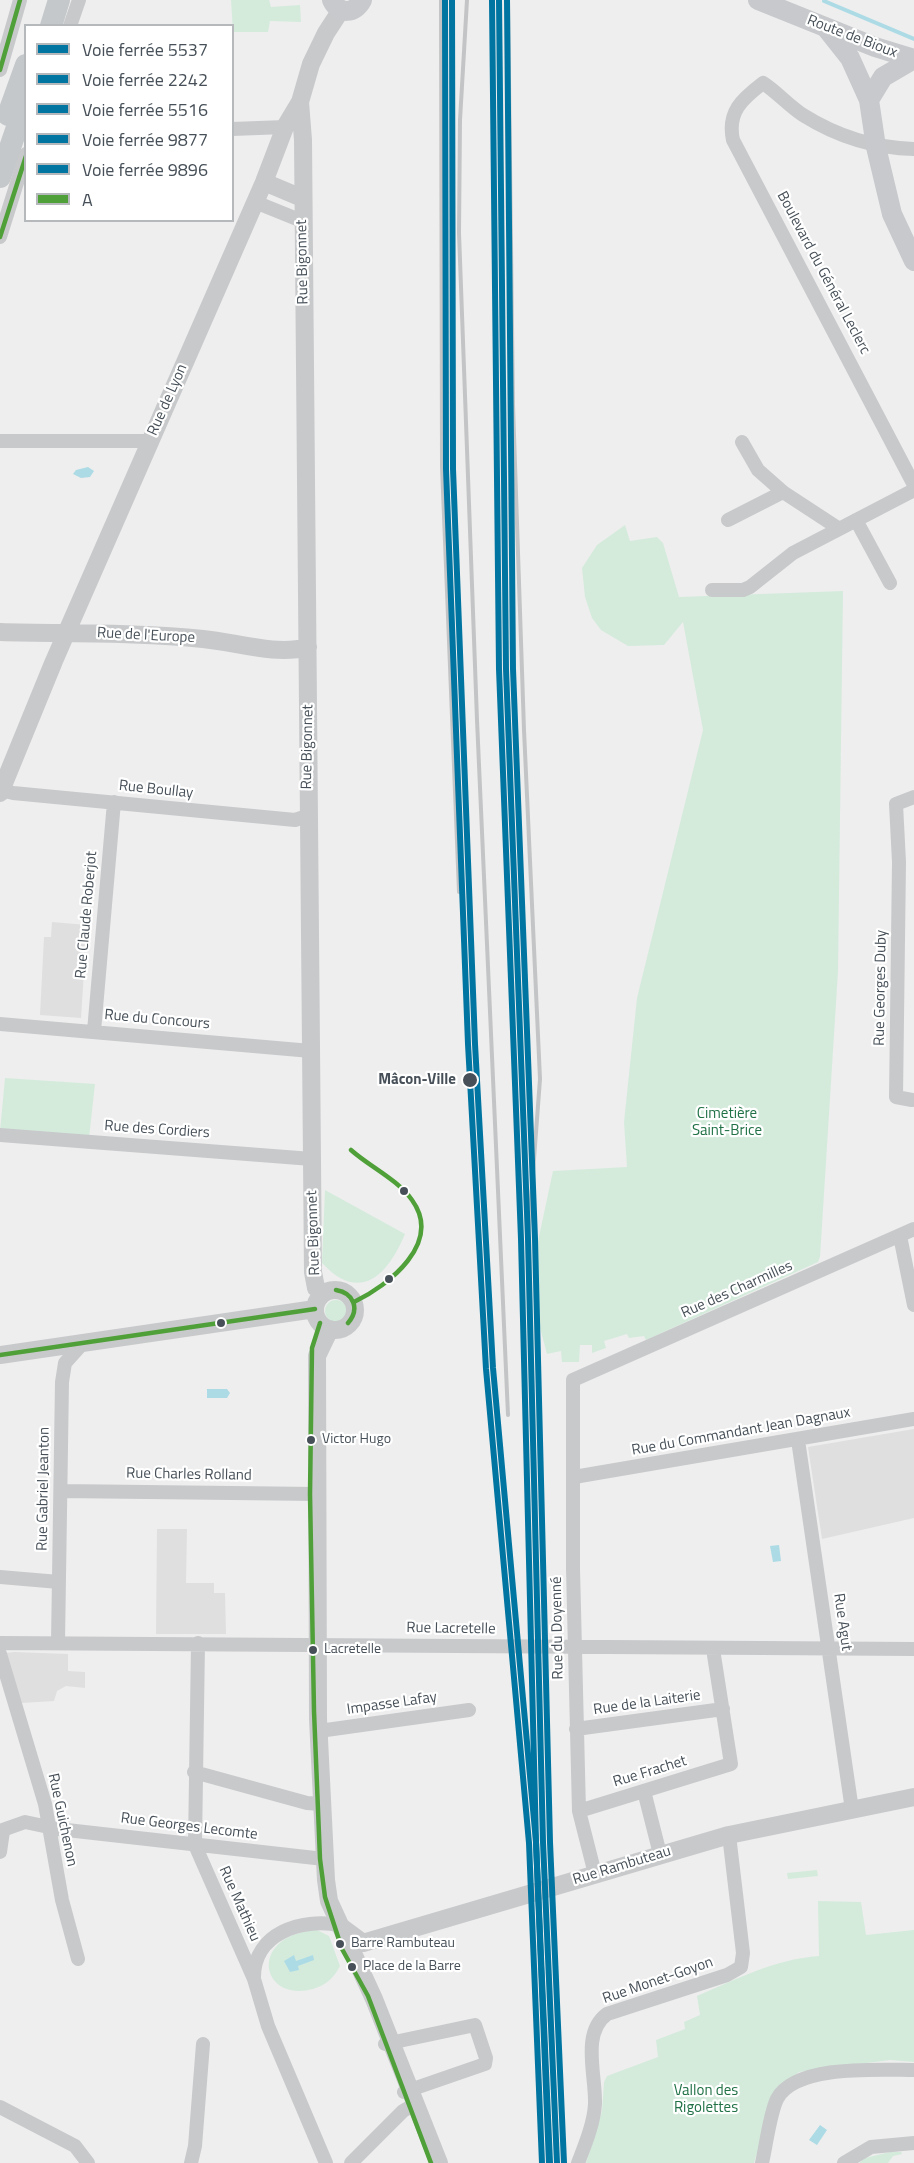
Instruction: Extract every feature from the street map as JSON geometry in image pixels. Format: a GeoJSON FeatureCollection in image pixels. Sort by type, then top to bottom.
{"type":"FeatureCollection","features":[{"type":"Feature","properties":{"kind":"main road"},"geometry":{"type":"LineString","coordinates":[[40,24],[47,0]]}},
{"type":"Feature","properties":{"kind":"main road"},"geometry":{"type":"LineString","coordinates":[[52,24],[59,0]]}},
{"type":"Feature","properties":{"kind":"main road"},"geometry":{"type":"LineString","coordinates":[[336,5],[354,10],[363,0]]}},
{"type":"Feature","properties":{"kind":"main road","name":"Route de Bioux"},"geometry":{"type":"LineString","coordinates":[[758,0],[827,29],[914,59]]}},
{"type":"Feature","properties":{"kind":"main road"},"geometry":{"type":"LineString","coordinates":[[827,29],[873,92]]}},
{"type":"Feature","properties":{"kind":"main road"},"geometry":{"type":"LineString","coordinates":[[858,72],[878,48]]}},
{"type":"Feature","properties":{"kind":"main road"},"geometry":{"type":"LineString","coordinates":[[878,48],[873,92],[876,147],[892,214],[914,261]]}},
{"type":"Feature","properties":{"kind":"main road"},"geometry":{"type":"LineString","coordinates":[[873,92],[894,69],[914,59]]}},
{"type":"Feature","properties":{"kind":"main road"},"geometry":{"type":"LineString","coordinates":[[0,138],[24,71]]}},
{"type":"Feature","properties":{"kind":"main road"},"geometry":{"type":"LineString","coordinates":[[0,177],[24,107]]}},
{"type":"Feature","properties":{"kind":"street"},"geometry":{"type":"LineString","coordinates":[[0,70],[20,0]]}},
{"type":"Feature","properties":{"kind":"street"},"geometry":{"type":"LineString","coordinates":[[71,24],[79,0]]}},
{"type":"Feature","properties":{"kind":"street","name":"Rue de Lyon"},"geometry":{"type":"LineString","coordinates":[[1,791],[67,632],[255,202],[264,182],[297,131],[300,102],[311,64],[336,5]]}},
{"type":"Feature","properties":{"kind":"street","name":"Boulevard du Général Leclerc"},"geometry":{"type":"LineString","coordinates":[[876,147],[812,120],[763,83],[736,106],[732,120],[733,140],[914,485]]}},
{"type":"Feature","properties":{"kind":"street"},"geometry":{"type":"LineString","coordinates":[[234,129],[297,131]]}},
{"type":"Feature","properties":{"kind":"street","name":"Rue Bigonnet"},"geometry":{"type":"LineString","coordinates":[[297,131],[303,198],[300,649],[309,703],[307,816],[313,1272],[319,1301]]}},
{"type":"Feature","properties":{"kind":"street"},"geometry":{"type":"LineString","coordinates":[[876,147],[914,149]]}},
{"type":"Feature","properties":{"kind":"street"},"geometry":{"type":"LineString","coordinates":[[0,237],[24,160]]}},
{"type":"Feature","properties":{"kind":"street","name":"Rue Bigonnet"},"geometry":{"type":"LineString","coordinates":[[264,182],[303,198]]}},
{"type":"Feature","properties":{"kind":"street"},"geometry":{"type":"LineString","coordinates":[[255,202],[302,221]]}},
{"type":"Feature","properties":{"kind":"street"},"geometry":{"type":"LineString","coordinates":[[0,441],[150,441]]}},
{"type":"Feature","properties":{"kind":"street"},"geometry":{"type":"LineString","coordinates":[[742,442],[758,470],[783,492],[838,528]]}},
{"type":"Feature","properties":{"kind":"street"},"geometry":{"type":"LineString","coordinates":[[711,590],[743,590],[750,587],[793,553],[914,490]]}},
{"type":"Feature","properties":{"kind":"street"},"geometry":{"type":"LineString","coordinates":[[728,520],[783,492]]}},
{"type":"Feature","properties":{"kind":"street"},"geometry":{"type":"LineString","coordinates":[[856,520],[890,583]]}},
{"type":"Feature","properties":{"kind":"street","name":"Rue de l'Europe"},"geometry":{"type":"LineString","coordinates":[[0,632],[67,632],[202,639],[300,649]]}},
{"type":"Feature","properties":{"kind":"street","name":"Rue Boullay"},"geometry":{"type":"LineString","coordinates":[[1,791],[295,820],[307,816]]}},
{"type":"Feature","properties":{"kind":"street","name":"Rue Georges Duby"},"geometry":{"type":"LineString","coordinates":[[912,1100],[896,1097],[899,862],[896,804],[914,797]]}},
{"type":"Feature","properties":{"kind":"street","name":"Rue Claude Roberjot"},"geometry":{"type":"LineString","coordinates":[[94,1031],[114,802]]}},
{"type":"Feature","properties":{"kind":"street"},"geometry":{"type":"LineString","coordinates":[[899,862],[914,863]]}},
{"type":"Feature","properties":{"kind":"street","name":"Rue du Concours"},"geometry":{"type":"LineString","coordinates":[[0,1024],[310,1051]]}},
{"type":"Feature","properties":{"kind":"street","name":"Rue des Cordiers"},"geometry":{"type":"LineString","coordinates":[[0,1135],[312,1159]]}},
{"type":"Feature","properties":{"kind":"street","name":"Rue des Charmilles"},"geometry":{"type":"LineString","coordinates":[[573,1380],[914,1229]]}},
{"type":"Feature","properties":{"kind":"street"},"geometry":{"type":"LineString","coordinates":[[900,1236],[914,1305]]}},
{"type":"Feature","properties":{"kind":"street"},"geometry":{"type":"LineString","coordinates":[[0,1355],[83,1344],[319,1301],[333,1290],[343,1291],[354,1302],[354,1317],[344,1328],[330,1329],[320,1323],[319,1301]]}},
{"type":"Feature","properties":{"kind":"street"},"geometry":{"type":"LineString","coordinates":[[330,1329],[317,1356],[319,1731],[324,1859],[329,1901],[369,1991],[387,2043],[439,2163]]}},
{"type":"Feature","properties":{"kind":"street","name":"Rue Gabriel Jeanton"},"geometry":{"type":"LineString","coordinates":[[58,1642],[62,1382],[65,1363],[83,1344]]}},
{"type":"Feature","properties":{"kind":"street","name":"Rue du Doyenné"},"geometry":{"type":"LineString","coordinates":[[573,1380],[576,1729],[579,1811],[595,1874]]}},
{"type":"Feature","properties":{"kind":"street","name":"Rue du Commandant Jean Dagnaux"},"geometry":{"type":"LineString","coordinates":[[574,1477],[914,1419]]}},
{"type":"Feature","properties":{"kind":"street","name":"Rue Agut"},"geometry":{"type":"LineString","coordinates":[[798,1440],[852,1810]]}},
{"type":"Feature","properties":{"kind":"street","name":"Rue Charles Rolland"},"geometry":{"type":"LineString","coordinates":[[61,1491],[317,1494]]}},
{"type":"Feature","properties":{"kind":"street"},"geometry":{"type":"LineString","coordinates":[[0,1577],[59,1582]]}},
{"type":"Feature","properties":{"kind":"street","name":"Rue Lacretelle"},"geometry":{"type":"LineString","coordinates":[[0,1643],[318,1643],[496,1647],[914,1649]]}},
{"type":"Feature","properties":{"kind":"street","name":"Rue Mathieu"},"geometry":{"type":"LineString","coordinates":[[198,1644],[194,1772],[195,1845],[255,1979],[268,2026],[326,2163]]}},
{"type":"Feature","properties":{"kind":"street"},"geometry":{"type":"LineString","coordinates":[[713,1649],[723,1709]]}},
{"type":"Feature","properties":{"kind":"street","name":"Rue Guichenon"},"geometry":{"type":"LineString","coordinates":[[0,1654],[5,1696],[45,1804],[60,1889],[78,1959]]}},
{"type":"Feature","properties":{"kind":"street","name":"Rue de la Laiterie"},"geometry":{"type":"LineString","coordinates":[[576,1729],[723,1709]]}},
{"type":"Feature","properties":{"kind":"street","name":"Rue Frachet"},"geometry":{"type":"LineString","coordinates":[[579,1811],[731,1764],[723,1709]]}},
{"type":"Feature","properties":{"kind":"street","name":"Impasse Lafay"},"geometry":{"type":"LineString","coordinates":[[319,1731],[469,1710]]}},
{"type":"Feature","properties":{"kind":"street"},"geometry":{"type":"LineString","coordinates":[[194,1772],[307,1803],[321,1804]]}},
{"type":"Feature","properties":{"kind":"street"},"geometry":{"type":"LineString","coordinates":[[644,1791],[660,1854]]}},
{"type":"Feature","properties":{"kind":"street","name":"Rue Rambuteau"},"geometry":{"type":"LineString","coordinates":[[339,1925],[363,1943],[729,1835],[914,1797]]}},
{"type":"Feature","properties":{"kind":"street","name":"Rue Georges Lecomte"},"geometry":{"type":"LineString","coordinates":[[2,1831],[25,1822],[49,1827],[324,1859]]}},
{"type":"Feature","properties":{"kind":"street"},"geometry":{"type":"LineString","coordinates":[[0,1852],[2,1831]]}},
{"type":"Feature","properties":{"kind":"street","name":"Rue Monet-Goyon"},"geometry":{"type":"LineString","coordinates":[[578,2163],[595,2105],[593,2033],[597,2021],[607,2014],[727,1975],[741,1967],[743,1953],[729,1835]]}},
{"type":"Feature","properties":{"kind":"street"},"geometry":{"type":"LineString","coordinates":[[270,2002],[261,1994],[255,1979],[261,1949],[278,1933],[314,1922],[339,1925]]}},
{"type":"Feature","properties":{"kind":"street"},"geometry":{"type":"LineString","coordinates":[[351,2163],[403,2111],[410,2096],[485,2064],[486,2058],[475,2025],[387,2043]]}},
{"type":"Feature","properties":{"kind":"street"},"geometry":{"type":"LineString","coordinates":[[191,2163],[195,2146],[203,2044]]}},
{"type":"Feature","properties":{"kind":"street"},"geometry":{"type":"LineString","coordinates":[[762,2163],[777,2098],[807,2076],[884,2069],[914,2070]]}},
{"type":"Feature","properties":{"kind":"street"},"geometry":{"type":"LineString","coordinates":[[0,2107],[75,2146],[88,2163]]}},
{"type":"Feature","properties":{"kind":"street"},"geometry":{"type":"LineString","coordinates":[[844,2163],[871,2147],[914,2143]]}},
{"type":"Feature","properties":{"kind":"shaded area"},"geometry":{"type":"Polygon","coordinates":[[[52,922],[87,925],[81,1018],[40,1015],[44,937],[51,937],[52,922]]]}},
{"type":"Feature","properties":{"kind":"shaded area"},"geometry":{"type":"Polygon","coordinates":[[[914,1429],[914,1518],[822,1539],[808,1447],[914,1429]]]}},
{"type":"Feature","properties":{"kind":"shaded area"},"geometry":{"type":"Polygon","coordinates":[[[157,1529],[187,1529],[186,1583],[214,1583],[214,1593],[225,1593],[226,1634],[156,1634],[157,1529]]]}},
{"type":"Feature","properties":{"kind":"shaded area"},"geometry":{"type":"Polygon","coordinates":[[[6,1653],[68,1654],[68,1671],[85,1672],[85,1688],[66,1686],[57,1691],[54,1701],[21,1703],[6,1653]]]}},
{"type":"Feature","properties":{"kind":"green space"},"geometry":{"type":"Polygon","coordinates":[[[231,0],[269,0],[271,7],[300,5],[301,22],[270,21],[268,32],[234,32],[231,0]]]}},
{"type":"Feature","properties":{"kind":"green space","name":"Cimetière Saint-Brice"},"geometry":{"type":"Polygon","coordinates":[[[625,525],[630,541],[657,537],[663,543],[679,597],[843,591],[838,971],[820,1257],[818,1262],[646,1340],[644,1336],[629,1338],[627,1334],[604,1341],[606,1348],[592,1353],[592,1345],[580,1345],[579,1362],[562,1362],[561,1351],[547,1354],[539,1324],[535,1255],[553,1171],[627,1167],[624,1122],[637,998],[703,730],[683,622],[664,645],[628,646],[601,630],[592,618],[585,597],[582,568],[597,545],[625,525]]]}},
{"type":"Feature","properties":{"kind":"green space"},"geometry":{"type":"Polygon","coordinates":[[[5,1078],[95,1084],[89,1138],[0,1131],[5,1078]]]}},
{"type":"Feature","properties":{"kind":"green space"},"geometry":{"type":"Polygon","coordinates":[[[325,1190],[405,1234],[390,1262],[371,1279],[360,1283],[349,1282],[322,1263],[325,1190]]]}},
{"type":"Feature","properties":{"kind":"green space"},"geometry":{"type":"Polygon","coordinates":[[[336,1300],[344,1303],[347,1311],[344,1319],[336,1322],[328,1319],[325,1311],[328,1303],[336,1300]]]}},
{"type":"Feature","properties":{"kind":"green space"},"geometry":{"type":"Polygon","coordinates":[[[817,1870],[818,1876],[788,1879],[787,1873],[817,1870]]]}},
{"type":"Feature","properties":{"kind":"green space","name":"Vallon des Rigolettes"},"geometry":{"type":"Polygon","coordinates":[[[818,1901],[861,1902],[866,1935],[914,1930],[914,2062],[890,2060],[799,2072],[777,2090],[754,2163],[586,2163],[602,2111],[604,2082],[607,2076],[658,2057],[656,2040],[685,2029],[684,2022],[700,2015],[697,1996],[772,1965],[819,1956],[818,1901]]]}},
{"type":"Feature","properties":{"kind":"green space"},"geometry":{"type":"Polygon","coordinates":[[[317,1930],[329,1936],[340,1966],[338,1970],[326,1983],[313,1989],[295,1991],[281,1986],[273,1978],[269,1967],[271,1955],[279,1943],[295,1935],[317,1930]]]}},
{"type":"Feature","properties":{"kind":"green space"},"geometry":{"type":"Polygon","coordinates":[[[890,2152],[901,2152],[902,2154],[893,2156],[888,2163],[859,2163],[865,2158],[890,2152]]]}},
{"type":"Feature","properties":{"kind":"water"},"geometry":{"type":"Polygon","coordinates":[[[88,467],[94,471],[90,477],[81,478],[73,474],[76,470],[88,467]]]}},
{"type":"Feature","properties":{"kind":"water"},"geometry":{"type":"Polygon","coordinates":[[[207,1389],[227,1389],[230,1393],[227,1398],[207,1398],[207,1389]]]}},
{"type":"Feature","properties":{"kind":"water"},"geometry":{"type":"Polygon","coordinates":[[[779,1545],[781,1561],[773,1562],[770,1546],[779,1545]]]}},
{"type":"Feature","properties":{"kind":"water"},"geometry":{"type":"Polygon","coordinates":[[[294,1955],[296,1961],[313,1955],[314,1960],[298,1966],[299,1970],[290,1972],[284,1961],[294,1955]]]}},
{"type":"Feature","properties":{"kind":"water"},"geometry":{"type":"Polygon","coordinates":[[[820,2125],[827,2130],[817,2145],[809,2140],[820,2125]]]}},
{"type":"Feature","properties":{"kind":"waterway"},"geometry":{"type":"LineString","coordinates":[[824,1],[914,39]]}},
{"type":"Feature","properties":{"kind":"railway"},"geometry":{"type":"LineString","coordinates":[[441,0],[442,466],[459,892]]}},
{"type":"Feature","properties":{"kind":"railway"},"geometry":{"type":"LineString","coordinates":[[467,0],[460,120],[459,233],[477,720],[508,1415]]}},
{"type":"Feature","properties":{"kind":"railway"},"geometry":{"type":"LineString","coordinates":[[508,0],[513,405],[524,730],[540,1079],[528,1239]]}},
{"type":"Feature","properties":{"kind":"rail line","name":"9877"},"geometry":{"type":"LineString","coordinates":[[445,0],[446,469],[468,1044],[486,1369],[529,1843],[542,2163]]}},
{"type":"Feature","properties":{"kind":"rail line","name":"5537"},"geometry":{"type":"LineString","coordinates":[[452,0],[453,469],[475,1044],[493,1368],[536,1842],[550,2163]]}},
{"type":"Feature","properties":{"kind":"rail line","name":"5516"},"geometry":{"type":"LineString","coordinates":[[492,0],[499,669],[521,1239],[536,1842],[549,2163]]}},
{"type":"Feature","properties":{"kind":"rail line","name":"2242"},"geometry":{"type":"LineString","coordinates":[[499,0],[506,669],[528,1239],[543,1842],[557,2163]]}},
{"type":"Feature","properties":{"kind":"rail line","name":"9896"},"geometry":{"type":"LineString","coordinates":[[507,0],[513,669],[535,1239],[550,1842],[564,2163]]}},
{"type":"Feature","properties":{"kind":"transit line","name":"A"},"geometry":{"type":"LineString","coordinates":[[0,70],[20,0]]}},
{"type":"Feature","properties":{"kind":"transit line","name":"A"},"geometry":{"type":"LineString","coordinates":[[0,237],[24,162]]}},
{"type":"Feature","properties":{"kind":"transit line","name":"A"},"geometry":{"type":"LineString","coordinates":[[351,1150],[391,1179],[412,1200],[420,1216],[421,1232],[408,1261],[396,1274],[354,1302]]}},
{"type":"Feature","properties":{"kind":"transit line","name":"A"},"geometry":{"type":"LineString","coordinates":[[336,1290],[347,1294],[353,1302],[354,1312],[348,1323]]}},
{"type":"Feature","properties":{"kind":"transit line","name":"A"},"geometry":{"type":"LineString","coordinates":[[0,1355],[315,1309]]}},
{"type":"Feature","properties":{"kind":"transit line","name":"A"},"geometry":{"type":"LineString","coordinates":[[320,1323],[312,1348],[310,1494],[314,1711],[320,1859],[325,1897],[342,1949],[368,1996],[431,2163]]}},
{"type":"Feature","properties":{"kind":"place","name":"Mâcon-Ville"},"geometry":{"type":"Point","coordinates":[470,1080]}},
{"type":"Feature","properties":{"kind":"place","name":"Victor Hugo"},"geometry":{"type":"Point","coordinates":[311,1440]}},
{"type":"Feature","properties":{"kind":"place","name":"Lacretelle"},"geometry":{"type":"Point","coordinates":[313,1650]}},
{"type":"Feature","properties":{"kind":"place","name":"Barre Rambuteau"},"geometry":{"type":"Point","coordinates":[340,1944]}},
{"type":"Feature","properties":{"kind":"place","name":"Place de la Barre"},"geometry":{"type":"Point","coordinates":[352,1967]}}]}
